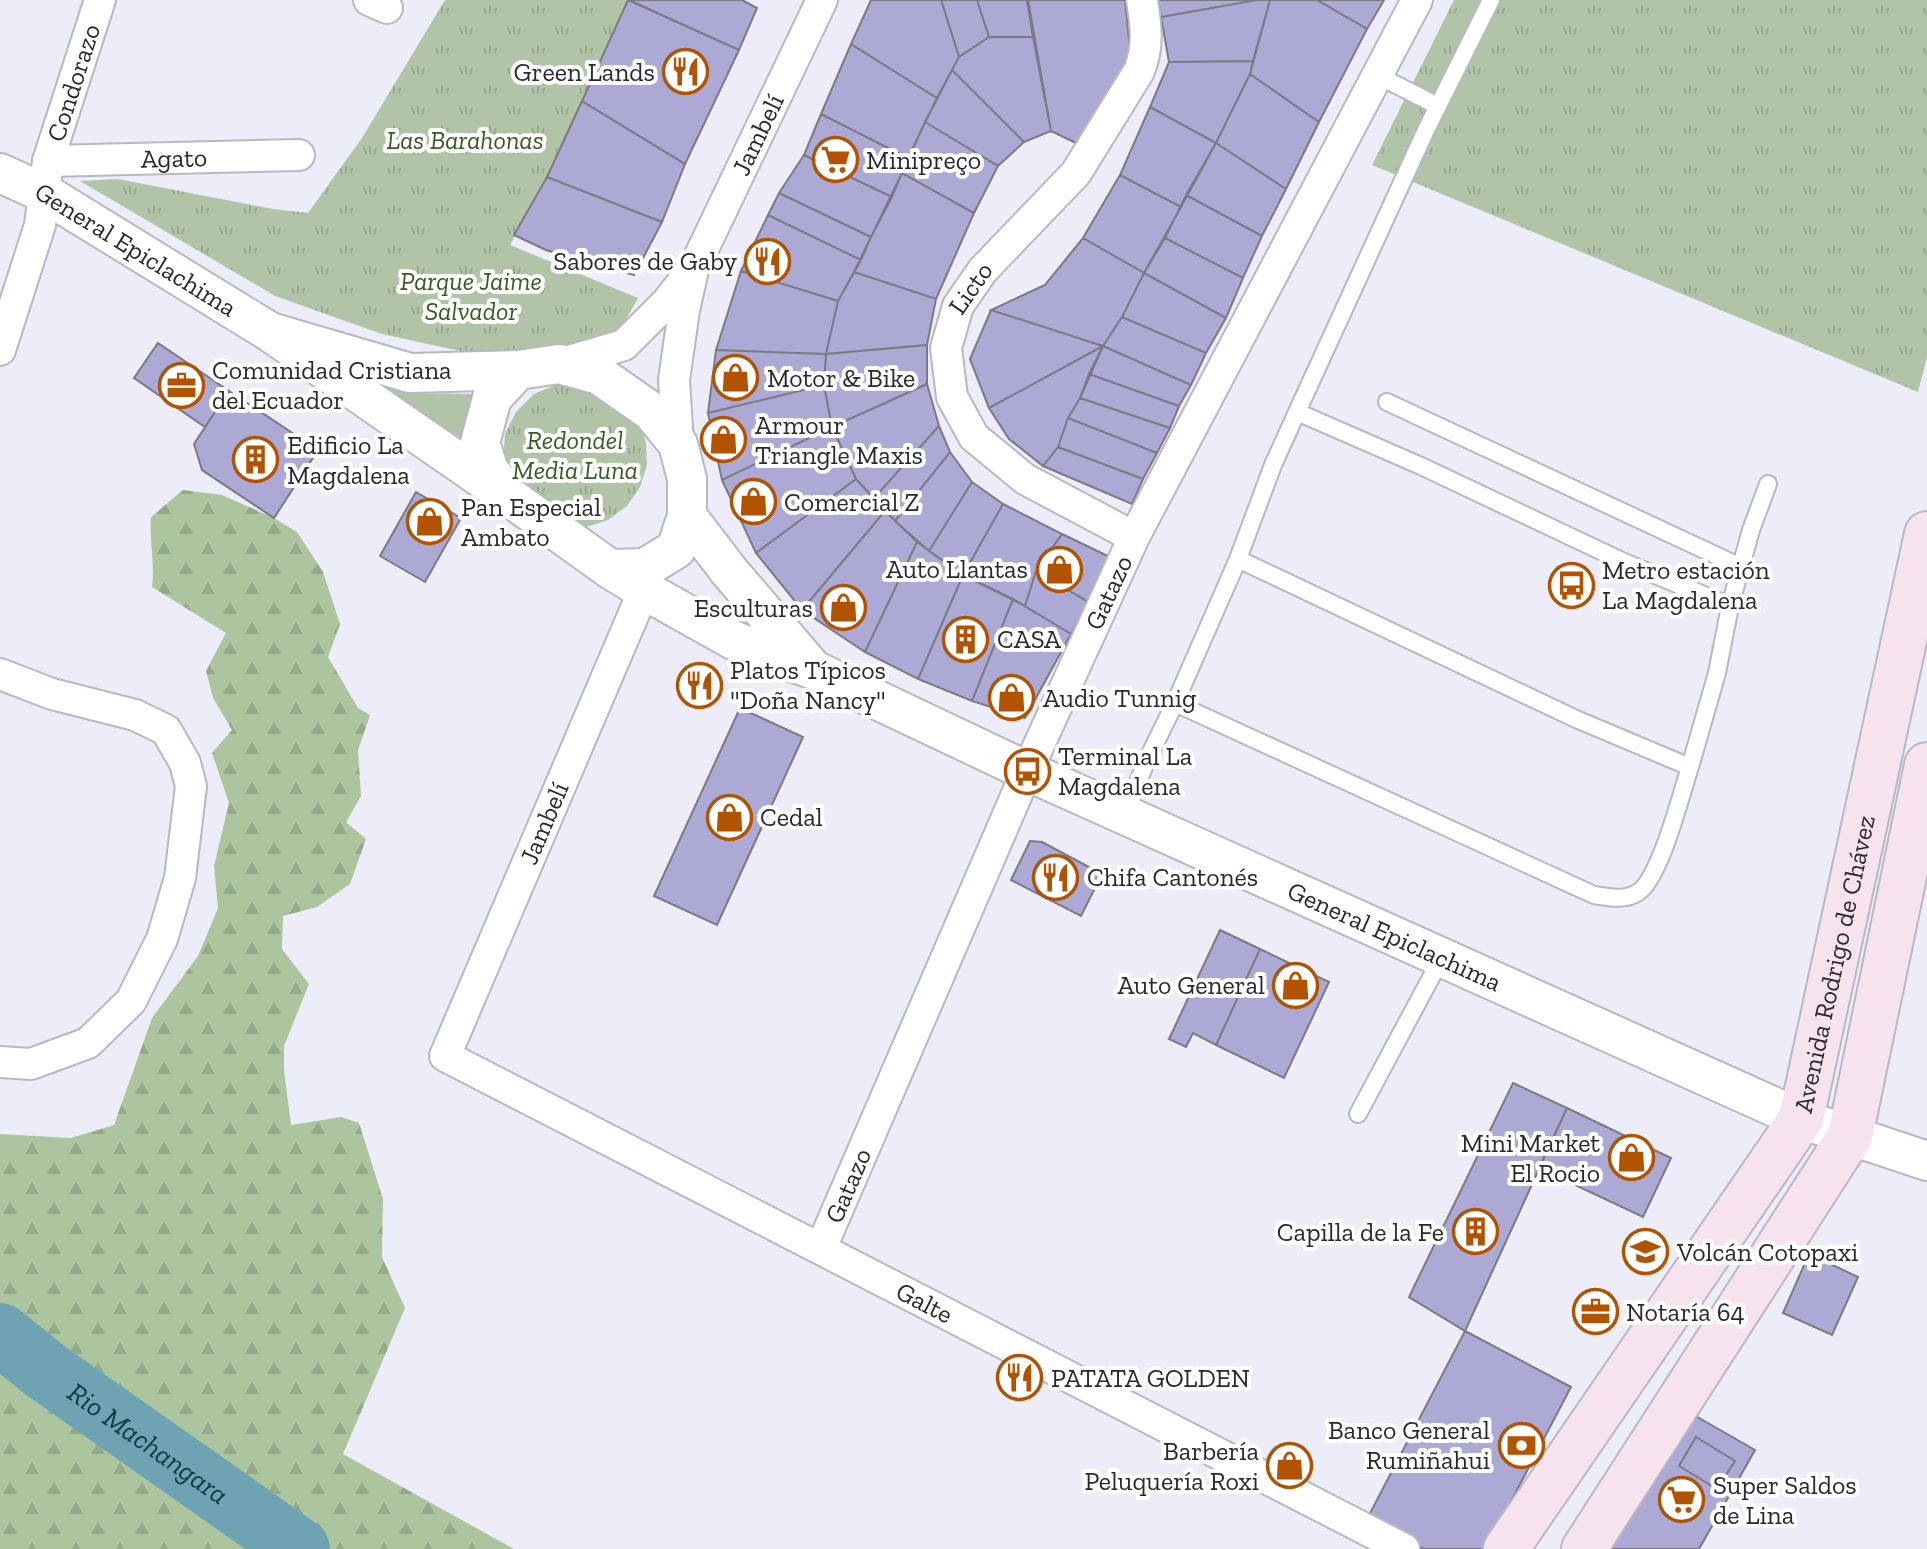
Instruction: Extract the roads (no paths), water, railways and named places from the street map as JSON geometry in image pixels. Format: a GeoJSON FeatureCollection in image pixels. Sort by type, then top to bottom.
{"type":"FeatureCollection","features":[{"type":"Feature","properties":{"kind":"main road","name":"Avenida Rodrigo de Chávez"},"geometry":{"type":"LineString","coordinates":[[1506,1549],[1801,1119],[1927,534]]}},
{"type":"Feature","properties":{"kind":"main road","name":"Avenida Rodrigo de Chávez"},"geometry":{"type":"LineString","coordinates":[[1584,1549],[1850,1136],[1927,765]]}},
{"type":"Feature","properties":{"kind":"street","name":"Condorazo"},"geometry":{"type":"LineString","coordinates":[[0,350],[40,225],[46,177],[100,0]]}},
{"type":"Feature","properties":{"kind":"street","name":"Jambelí"},"geometry":{"type":"LineString","coordinates":[[678,444],[674,380],[693,270],[822,0]]}},
{"type":"Feature","properties":{"kind":"street","name":"Licto"},"geometry":{"type":"LineString","coordinates":[[1134,537],[1025,479],[974,437],[952,397],[946,348],[958,306],[983,270],[1076,173],[1139,71],[1146,53],[1147,36],[1142,0]]}},
{"type":"Feature","properties":{"kind":"street","name":"Gatazo"},"geometry":{"type":"LineString","coordinates":[[821,1248],[1027,771],[1134,537],[1417,0]]}},
{"type":"Feature","properties":{"kind":"street","name":"Agato"},"geometry":{"type":"LineString","coordinates":[[46,177],[299,155]]}},
{"type":"Feature","properties":{"kind":"street","name":"General Epiclachima"},"geometry":{"type":"LineString","coordinates":[[0,173],[46,177],[508,496]]}},
{"type":"Feature","properties":{"kind":"street","name":"Jambelí"},"geometry":{"type":"LineString","coordinates":[[559,364],[624,345],[667,302],[693,270]]}},
{"type":"Feature","properties":{"kind":"street","name":"General Epiclachima"},"geometry":{"type":"LineString","coordinates":[[270,332],[410,373],[518,370]]}},
{"type":"Feature","properties":{"kind":"street"},"geometry":{"type":"LineString","coordinates":[[559,364],[599,375],[610,382],[652,412],[678,444],[687,479],[687,516],[676,549],[645,568],[610,569],[508,496],[489,470],[480,443],[492,398],[518,370],[559,364]]}},
{"type":"Feature","properties":{"kind":"street","name":"General Epiclachima"},"geometry":{"type":"LineString","coordinates":[[687,516],[729,571],[814,670]]}},
{"type":"Feature","properties":{"kind":"street","name":"General Epiclachima"},"geometry":{"type":"LineString","coordinates":[[610,569],[735,641],[814,670],[1027,771],[1801,1119],[1927,1161]]}},
{"type":"Feature","properties":{"kind":"street","name":"Jambelí"},"geometry":{"type":"LineString","coordinates":[[445,1056],[644,590]]}},
{"type":"Feature","properties":{"kind":"street"},"geometry":{"type":"LineString","coordinates":[[0,674],[52,694],[135,715],[166,730],[185,763],[191,786],[180,878],[162,939],[131,1001],[88,1043],[31,1064],[0,1062]]}},
{"type":"Feature","properties":{"kind":"street","name":"Galte"},"geometry":{"type":"LineString","coordinates":[[445,1056],[1404,1549]]}},
{"type":"Feature","properties":{"kind":"lane"},"geometry":{"type":"LineString","coordinates":[[1125,815],[1238,559],[1277,455],[1438,106],[1491,0]]}},
{"type":"Feature","properties":{"kind":"lane"},"geometry":{"type":"LineString","coordinates":[[1377,75],[1438,106]]}},
{"type":"Feature","properties":{"kind":"lane"},"geometry":{"type":"LineString","coordinates":[[1387,402],[1741,567]]}},
{"type":"Feature","properties":{"kind":"lane"},"geometry":{"type":"LineString","coordinates":[[1297,412],[1421,466],[1624,562],[1730,606]]}},
{"type":"Feature","properties":{"kind":"lane"},"geometry":{"type":"LineString","coordinates":[[1175,703],[1594,895],[1619,899],[1639,892],[1655,872],[1690,767],[1717,673],[1730,606],[1768,484]]}},
{"type":"Feature","properties":{"kind":"lane"},"geometry":{"type":"LineString","coordinates":[[1238,559],[1576,719],[1690,767]]}},
{"type":"Feature","properties":{"kind":"lane"},"geometry":{"type":"LineString","coordinates":[[1358,1114],[1442,957]]}},
{"type":"Feature","properties":{"kind":"waterway","name":"Rio Machangara"},"geometry":{"type":"LineString","coordinates":[[0,1334],[46,1371],[299,1549]]}},
{"type":"Feature","properties":{"kind":"place","name":"Green Lands"},"geometry":{"type":"Point","coordinates":[686,72]}},
{"type":"Feature","properties":{"kind":"place","name":"Minipreço"},"geometry":{"type":"Point","coordinates":[835,160]}},
{"type":"Feature","properties":{"kind":"place","name":"Sabores de Gaby"},"geometry":{"type":"Point","coordinates":[768,261]}},
{"type":"Feature","properties":{"kind":"place","name":"Motor & Bike"},"geometry":{"type":"Point","coordinates":[736,378]}},
{"type":"Feature","properties":{"kind":"place","name":"Comunidad Cristiana del Ecuador"},"geometry":{"type":"Point","coordinates":[181,385]}},
{"type":"Feature","properties":{"kind":"place","name":"Armour Triangle Maxis"},"geometry":{"type":"Point","coordinates":[724,440]}},
{"type":"Feature","properties":{"kind":"place","name":"Edificio La Magdalena"},"geometry":{"type":"Point","coordinates":[256,460]}},
{"type":"Feature","properties":{"kind":"place","name":"Comercial Z"},"geometry":{"type":"Point","coordinates":[753,502]}},
{"type":"Feature","properties":{"kind":"place","name":"Pan Especial Ambato"},"geometry":{"type":"Point","coordinates":[430,522]}},
{"type":"Feature","properties":{"kind":"place","name":"Auto Llantas"},"geometry":{"type":"Point","coordinates":[1059,569]}},
{"type":"Feature","properties":{"kind":"place","name":"Metro estación La Magdalena"},"geometry":{"type":"Point","coordinates":[1571,585]}},
{"type":"Feature","properties":{"kind":"place","name":"Esculturas"},"geometry":{"type":"Point","coordinates":[844,608]}},
{"type":"Feature","properties":{"kind":"place","name":"CASA"},"geometry":{"type":"Point","coordinates":[966,639]}},
{"type":"Feature","properties":{"kind":"place","name":"Platos Típicos \"Doña Nancy\""},"geometry":{"type":"Point","coordinates":[699,685]}},
{"type":"Feature","properties":{"kind":"place","name":"Audio Tunnig"},"geometry":{"type":"Point","coordinates":[1012,698]}},
{"type":"Feature","properties":{"kind":"place","name":"Terminal La Magdalena"},"geometry":{"type":"Point","coordinates":[1027,771]}},
{"type":"Feature","properties":{"kind":"place","name":"Cedal"},"geometry":{"type":"Point","coordinates":[729,817]}},
{"type":"Feature","properties":{"kind":"place","name":"Chifa Cantonés"},"geometry":{"type":"Point","coordinates":[1056,877]}},
{"type":"Feature","properties":{"kind":"place","name":"Auto General"},"geometry":{"type":"Point","coordinates":[1296,985]}},
{"type":"Feature","properties":{"kind":"place","name":"Mini Market El Rocio"},"geometry":{"type":"Point","coordinates":[1631,1158]}},
{"type":"Feature","properties":{"kind":"place","name":"Capilla de la Fe"},"geometry":{"type":"Point","coordinates":[1475,1232]}},
{"type":"Feature","properties":{"kind":"place","name":"Volcán Cotopaxi"},"geometry":{"type":"Point","coordinates":[1646,1252]}},
{"type":"Feature","properties":{"kind":"place","name":"Notaría 64"},"geometry":{"type":"Point","coordinates":[1595,1312]}},
{"type":"Feature","properties":{"kind":"place","name":"PATATA GOLDEN"},"geometry":{"type":"Point","coordinates":[1020,1378]}},
{"type":"Feature","properties":{"kind":"place","name":"Banco General Rumiñahui"},"geometry":{"type":"Point","coordinates":[1521,1445]}},
{"type":"Feature","properties":{"kind":"place","name":"Barbería Peluquería Roxi"},"geometry":{"type":"Point","coordinates":[1290,1466]}},
{"type":"Feature","properties":{"kind":"place","name":"Super Saldos de Lina"},"geometry":{"type":"Point","coordinates":[1682,1500]}},
{"type":"Feature","properties":{"kind":"park label","name":"Las Barahonas"},"geometry":{"type":"Point","coordinates":[465,140]}},
{"type":"Feature","properties":{"kind":"park label","name":"Parque Jaime Salvador"},"geometry":{"type":"Point","coordinates":[471,296]}},
{"type":"Feature","properties":{"kind":"park label","name":"Redondel Media Luna"},"geometry":{"type":"Point","coordinates":[575,455]}}]}
